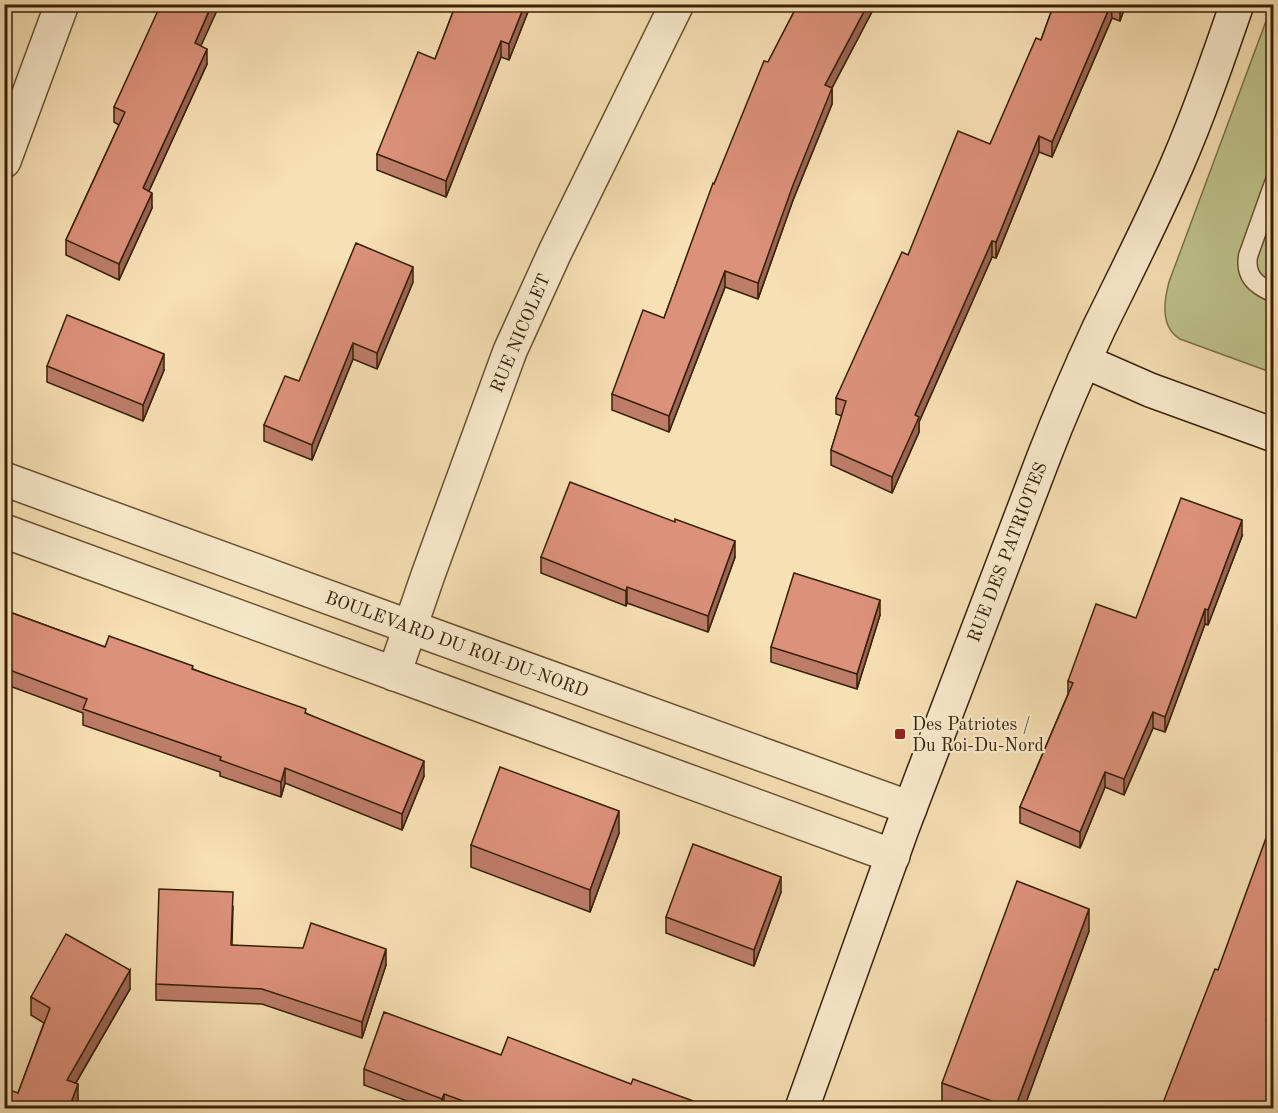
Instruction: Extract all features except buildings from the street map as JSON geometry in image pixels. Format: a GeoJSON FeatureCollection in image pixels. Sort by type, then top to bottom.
{"type":"FeatureCollection","features":[{"type":"Feature","properties":{"kind":"street"},"geometry":{"type":"LineString","coordinates":[[4,162],[63,4]]}},
{"type":"Feature","properties":{"kind":"street","name":"RUE NICOLET"},"geometry":{"type":"LineString","coordinates":[[394,674],[493,396],[519,330],[677,4]]}},
{"type":"Feature","properties":{"kind":"street","name":"RUE DES PATRIOTES"},"geometry":{"type":"LineString","coordinates":[[802,1108],[910,807],[1043,459],[1084,361],[1177,165],[1237,4]]}},
{"type":"Feature","properties":{"kind":"street"},"geometry":{"type":"LineString","coordinates":[[1084,361],[1150,390],[1274,435]]}},
{"type":"Feature","properties":{"kind":"street","name":"BOULEVARD DU ROI-DU-NORD"},"geometry":{"type":"LineString","coordinates":[[4,479],[910,807]]}},
{"type":"Feature","properties":{"kind":"street"},"geometry":{"type":"LineString","coordinates":[[4,531],[893,856]]}},
{"type":"Feature","properties":{"kind":"lane"},"geometry":{"type":"LineString","coordinates":[[1274,183],[1247,263],[1247,270],[1257,284],[1274,293]]}},
{"type":"Feature","properties":{"kind":"green space"},"geometry":{"type":"Polygon","coordinates":[[[1272,5],[1273,373],[1180,339],[1169,328],[1165,313],[1169,282],[1272,5]]]}},
{"type":"Feature","properties":{"kind":"place","name":"Des Patriotes / Du Roi-Du-Nord"},"geometry":{"type":"Point","coordinates":[900,734]}}]}
